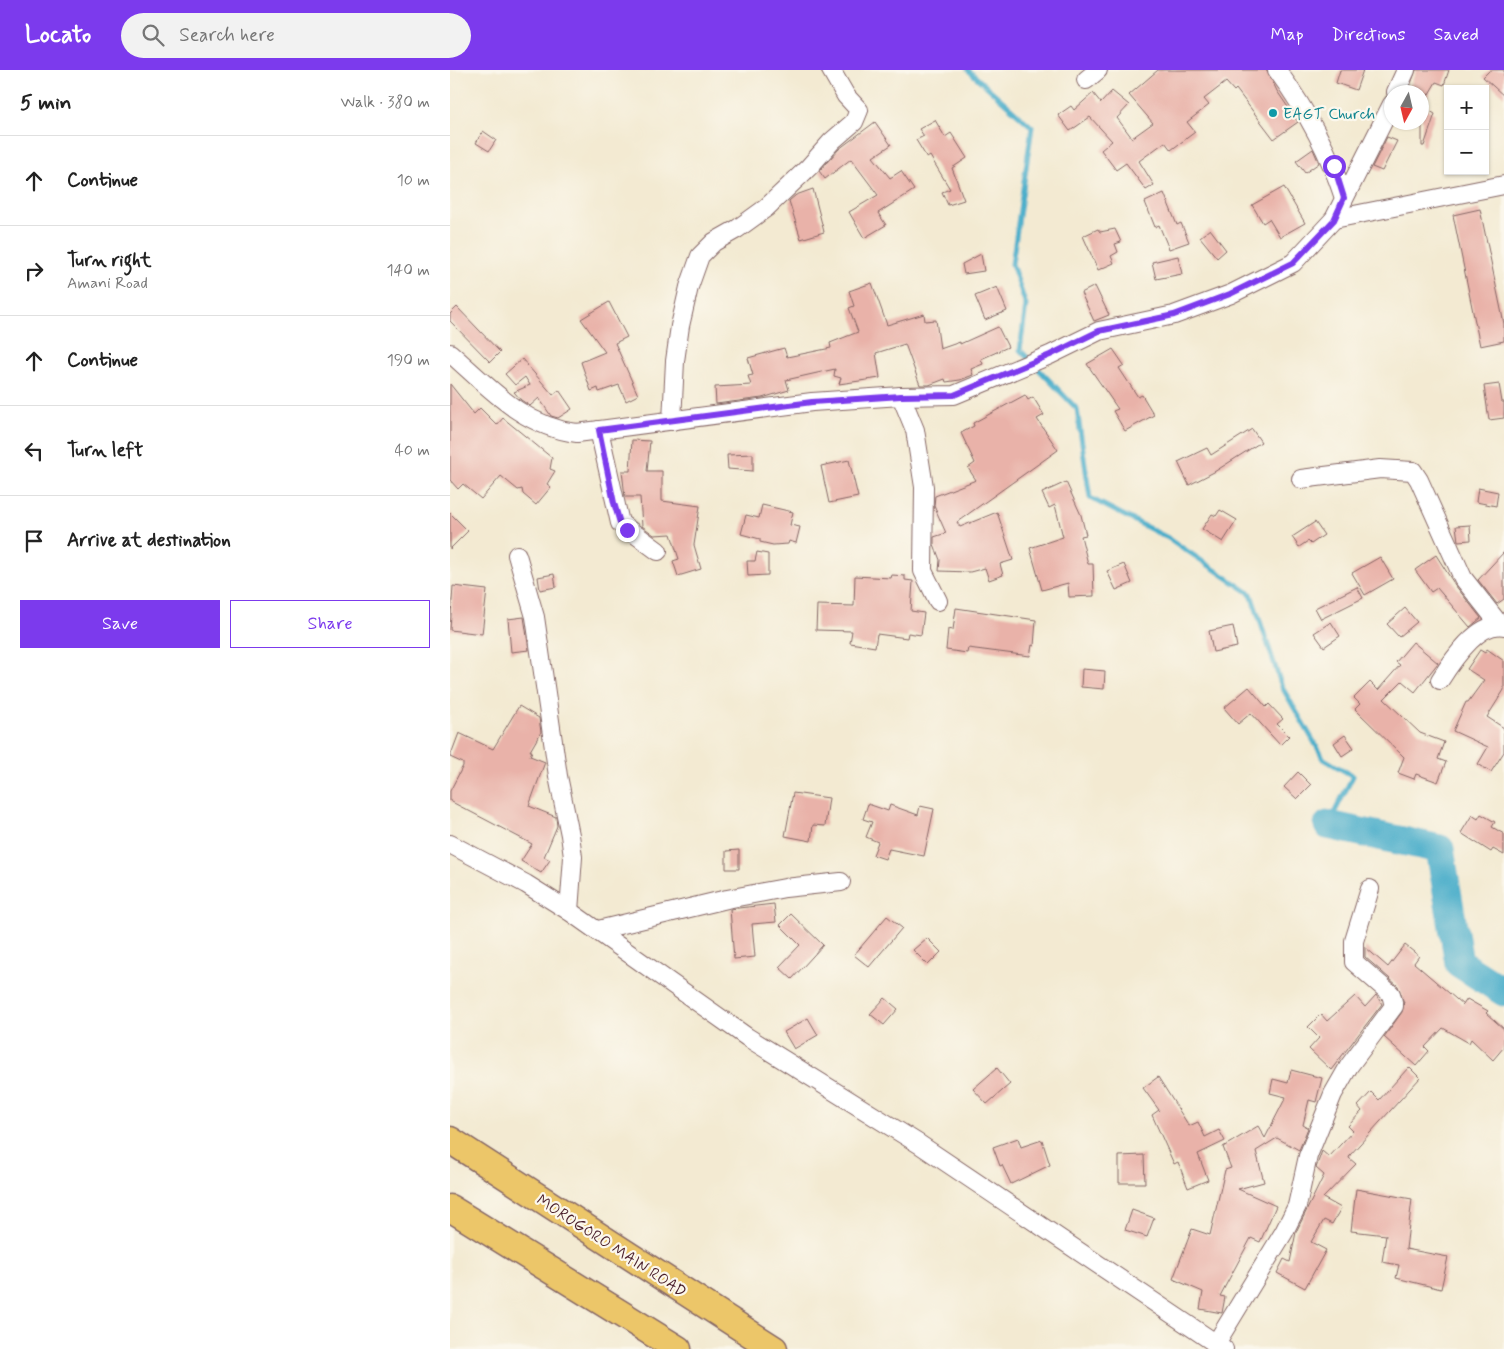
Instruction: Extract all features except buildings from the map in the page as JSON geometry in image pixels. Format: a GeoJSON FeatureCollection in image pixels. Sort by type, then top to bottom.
{"type":"FeatureCollection","features":[{"type":"Feature","properties":{"kind":"highway","name":"MOROGORO MAIN ROAD"},"geometry":{"type":"LineString","coordinates":[[450,1140],[774,1349]]}},
{"type":"Feature","properties":{"kind":"highway"},"geometry":{"type":"LineString","coordinates":[[450,1208],[678,1349]]}},
{"type":"Feature","properties":{"kind":"street"},"geometry":{"type":"LineString","coordinates":[[672,421],[674,362],[680,326],[688,287],[700,256],[714,242],[737,229],[766,208],[809,167],[832,141],[854,122],[859,110],[846,96],[831,70]]}},
{"type":"Feature","properties":{"kind":"street"},"geometry":{"type":"LineString","coordinates":[[1277,70],[1315,126],[1334,166],[1344,198]]}},
{"type":"Feature","properties":{"kind":"street"},"geometry":{"type":"LineString","coordinates":[[1399,85],[1406,70]]}},
{"type":"Feature","properties":{"kind":"street"},"geometry":{"type":"LineString","coordinates":[[450,353],[519,413],[542,426],[577,433],[812,402],[901,396],[954,395],[1050,355],[1099,331],[1174,315],[1230,294],[1293,263],[1334,220],[1384,120]]}},
{"type":"Feature","properties":{"kind":"street"},"geometry":{"type":"LineString","coordinates":[[1334,220],[1504,184]]}},
{"type":"Feature","properties":{"kind":"street"},"geometry":{"type":"LineString","coordinates":[[901,396],[915,430],[924,487],[923,571],[938,601]]}},
{"type":"Feature","properties":{"kind":"street"},"geometry":{"type":"LineString","coordinates":[[599,430],[620,523],[658,551]]}},
{"type":"Feature","properties":{"kind":"street"},"geometry":{"type":"LineString","coordinates":[[1301,478],[1380,469],[1413,471],[1420,480],[1463,578],[1502,626]]}},
{"type":"Feature","properties":{"kind":"street"},"geometry":{"type":"LineString","coordinates":[[517,554],[535,617],[558,776],[570,835],[572,858],[569,911]]}},
{"type":"Feature","properties":{"kind":"street"},"geometry":{"type":"LineString","coordinates":[[1440,680],[1472,638],[1488,628],[1502,626]]}},
{"type":"Feature","properties":{"kind":"street"},"geometry":{"type":"LineString","coordinates":[[450,844],[526,884],[569,911],[747,1037],[919,1144],[1027,1218],[1190,1324],[1220,1347],[1297,1206],[1308,1156],[1333,1094],[1349,1066],[1394,1006],[1391,994],[1354,962],[1354,941],[1370,889]]}},
{"type":"Feature","properties":{"kind":"street"},"geometry":{"type":"LineString","coordinates":[[598,930],[727,899],[785,888],[841,882]]}},
{"type":"Feature","properties":{"kind":"waterway"},"geometry":{"type":"LineString","coordinates":[[968,70],[1032,127],[1012,264],[1026,305],[1020,350],[1077,409],[1090,498],[1168,538],[1251,594],[1282,687],[1324,759],[1353,776],[1328,825]]}},
{"type":"Feature","properties":{"kind":"waterway"},"geometry":{"type":"LineString","coordinates":[[1328,825],[1440,849],[1459,963],[1504,992]]}},
{"type":"Feature","properties":{"kind":"place","name":"EAGT Church"},"geometry":{"type":"Point","coordinates":[1273,113]}},
{"type":"Feature","properties":{"kind":"route"},"geometry":{"type":"LineString","coordinates":[[627,530],[620,523],[614,503],[599,430],[812,402],[901,396],[954,395],[1050,355],[1099,331],[1174,315],[1230,294],[1293,263],[1334,220],[1344,198],[1334,166]]}}]}
